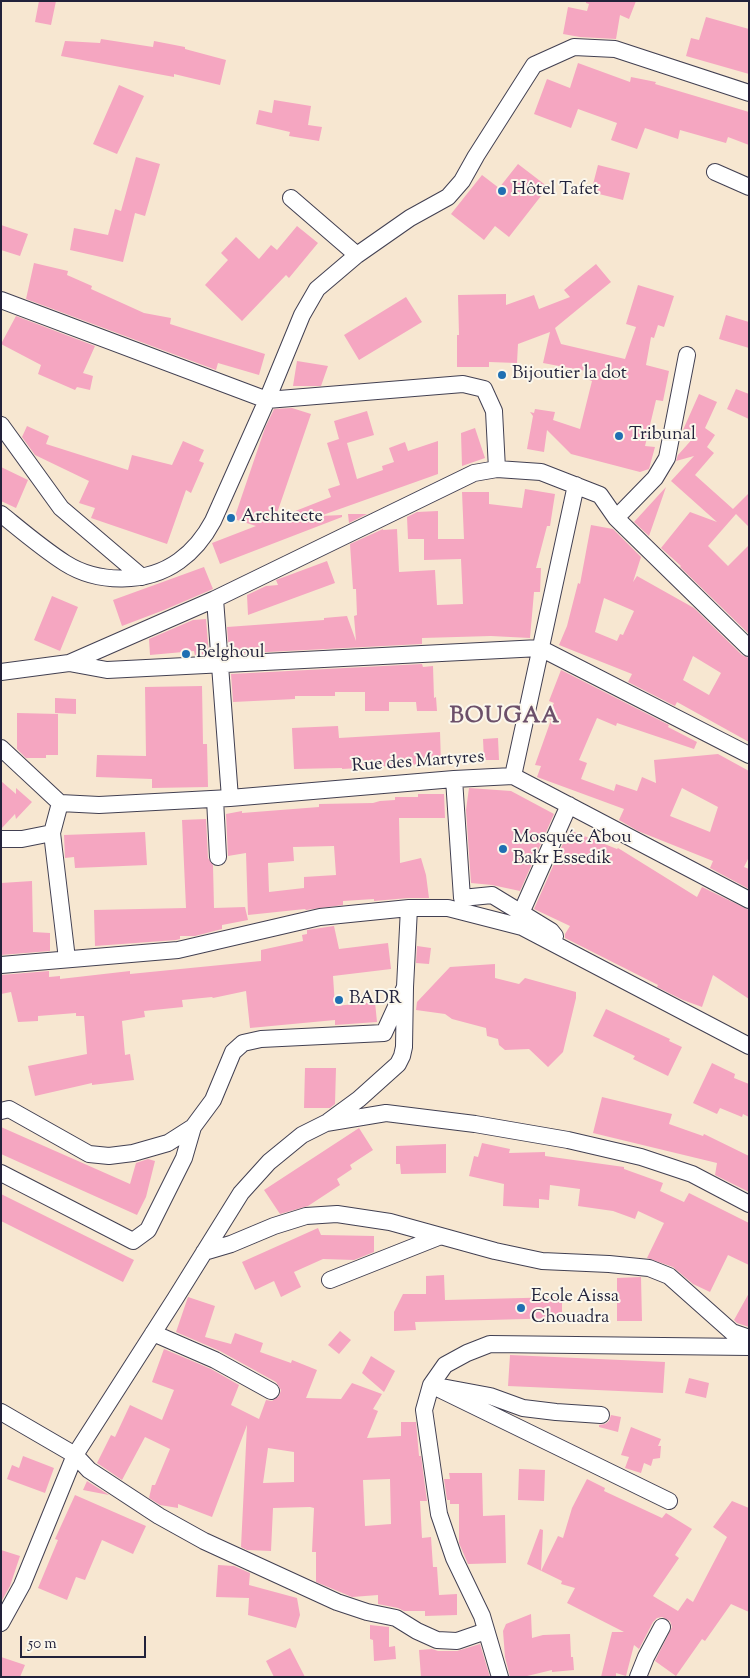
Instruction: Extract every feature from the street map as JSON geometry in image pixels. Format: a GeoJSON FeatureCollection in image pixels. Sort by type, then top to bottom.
{"type":"FeatureCollection","features":[{"type":"Feature","properties":{"kind":"street"},"geometry":{"type":"LineString","coordinates":[[1,514],[66,564],[87,573],[115,579],[142,577],[178,562],[205,535],[267,400],[302,315],[317,289],[357,255],[410,218],[448,197],[462,181],[534,65],[574,47],[615,49],[749,93]]}},
{"type":"Feature","properties":{"kind":"street"},"geometry":{"type":"LineString","coordinates":[[715,172],[749,188]]}},
{"type":"Feature","properties":{"kind":"street"},"geometry":{"type":"LineString","coordinates":[[291,198],[357,255]]}},
{"type":"Feature","properties":{"kind":"street"},"geometry":{"type":"LineString","coordinates":[[1,300],[267,400],[463,384],[484,389],[494,410],[497,469]]}},
{"type":"Feature","properties":{"kind":"street"},"geometry":{"type":"LineString","coordinates":[[616,518],[655,478],[667,458],[687,355]]}},
{"type":"Feature","properties":{"kind":"street"},"geometry":{"type":"LineString","coordinates":[[1,424],[60,508],[142,577]]}},
{"type":"Feature","properties":{"kind":"street"},"geometry":{"type":"LineString","coordinates":[[1,672],[69,663],[215,599],[474,473],[497,469],[541,472],[576,484],[600,496],[616,518],[749,648]]}},
{"type":"Feature","properties":{"kind":"street"},"geometry":{"type":"LineString","coordinates":[[576,484],[513,776],[749,900]]}},
{"type":"Feature","properties":{"kind":"street"},"geometry":{"type":"LineString","coordinates":[[215,599],[220,665],[223,799],[218,857]]}},
{"type":"Feature","properties":{"kind":"street"},"geometry":{"type":"LineString","coordinates":[[69,663],[107,670],[540,648],[749,755]]}},
{"type":"Feature","properties":{"kind":"street"},"geometry":{"type":"LineString","coordinates":[[1,748],[60,803],[52,833],[67,959]]}},
{"type":"Feature","properties":{"kind":"street","name":"Rue des Martyres"},"geometry":{"type":"LineString","coordinates":[[60,803],[98,805],[223,799],[454,779],[513,776]]}},
{"type":"Feature","properties":{"kind":"street"},"geometry":{"type":"LineString","coordinates":[[454,779],[455,903]]}},
{"type":"Feature","properties":{"kind":"street"},"geometry":{"type":"LineString","coordinates":[[521,913],[569,806]]}},
{"type":"Feature","properties":{"kind":"street"},"geometry":{"type":"LineString","coordinates":[[1,839],[22,839],[52,833]]}},
{"type":"Feature","properties":{"kind":"street"},"geometry":{"type":"LineString","coordinates":[[1,965],[178,950],[320,916],[455,903],[492,895],[551,931],[571,953]]}},
{"type":"Feature","properties":{"kind":"street"},"geometry":{"type":"LineString","coordinates":[[455,903],[522,927],[749,1046]]}},
{"type":"Feature","properties":{"kind":"street"},"geometry":{"type":"LineString","coordinates":[[1,1622],[22,1585],[75,1455],[240,1193],[302,1135],[326,1123],[359,1099],[398,1064],[404,1047],[409,908]]}},
{"type":"Feature","properties":{"kind":"street"},"geometry":{"type":"LineString","coordinates":[[1,1173],[133,1241],[148,1230],[184,1158],[193,1127],[213,1100],[234,1052],[243,1043],[262,1040],[384,1033],[405,987]]}},
{"type":"Feature","properties":{"kind":"street"},"geometry":{"type":"LineString","coordinates":[[1,1112],[9,1109],[89,1154],[109,1156],[168,1143],[193,1127]]}},
{"type":"Feature","properties":{"kind":"street"},"geometry":{"type":"LineString","coordinates":[[326,1123],[386,1113],[475,1124],[568,1140],[641,1157],[692,1174],[749,1204]]}},
{"type":"Feature","properties":{"kind":"street"},"geometry":{"type":"LineString","coordinates":[[204,1252],[306,1216],[337,1214],[390,1222],[495,1251],[542,1260],[649,1268],[669,1276],[732,1332],[749,1338]]}},
{"type":"Feature","properties":{"kind":"street"},"geometry":{"type":"LineString","coordinates":[[330,1280],[441,1236]]}},
{"type":"Feature","properties":{"kind":"street"},"geometry":{"type":"LineString","coordinates":[[153,1333],[215,1360],[272,1391]]}},
{"type":"Feature","properties":{"kind":"street"},"geometry":{"type":"LineString","coordinates":[[500,1677],[482,1616],[454,1558],[439,1514],[424,1410],[431,1385],[445,1365],[467,1353],[490,1344],[749,1347]]}},
{"type":"Feature","properties":{"kind":"street"},"geometry":{"type":"LineString","coordinates":[[431,1385],[490,1396],[523,1408],[601,1415]]}},
{"type":"Feature","properties":{"kind":"street"},"geometry":{"type":"LineString","coordinates":[[431,1385],[669,1501]]}},
{"type":"Feature","properties":{"kind":"street"},"geometry":{"type":"LineString","coordinates":[[1,1412],[75,1455],[89,1470],[159,1516],[204,1541],[337,1602],[367,1612],[396,1618],[417,1631],[437,1640],[457,1641],[486,1631]]}},
{"type":"Feature","properties":{"kind":"street"},"geometry":{"type":"LineString","coordinates":[[638,1677],[662,1627]]}},
{"type":"Feature","properties":{"kind":"building"},"geometry":{"type":"Polygon","coordinates":[[[39,1],[56,1],[51,25],[35,22],[39,1]]]}},
{"type":"Feature","properties":{"kind":"building"},"geometry":{"type":"Polygon","coordinates":[[[586,1],[636,1],[629,19],[620,15],[616,39],[563,34],[568,7],[587,11],[589,4],[586,1]]]}},
{"type":"Feature","properties":{"kind":"building"},"geometry":{"type":"Polygon","coordinates":[[[706,17],[749,29],[749,74],[686,56],[691,38],[699,40],[706,17]]]}},
{"type":"Feature","properties":{"kind":"building"},"geometry":{"type":"Polygon","coordinates":[[[101,39],[153,47],[154,41],[185,47],[185,49],[226,60],[220,85],[174,74],[174,77],[61,56],[65,41],[100,43],[101,39]]]}},
{"type":"Feature","properties":{"kind":"building"},"geometry":{"type":"Polygon","coordinates":[[[578,63],[630,82],[631,77],[656,82],[655,84],[749,112],[749,145],[728,137],[726,143],[680,130],[678,139],[645,128],[637,149],[611,140],[617,123],[578,109],[571,128],[534,114],[547,79],[570,88],[578,63]]]}},
{"type":"Feature","properties":{"kind":"building"},"geometry":{"type":"Polygon","coordinates":[[[119,85],[144,96],[117,154],[93,144],[119,85]]]}},
{"type":"Feature","properties":{"kind":"building"},"geometry":{"type":"Polygon","coordinates":[[[274,100],[311,106],[308,125],[322,127],[319,141],[289,136],[290,132],[256,124],[259,110],[272,113],[274,100]]]}},
{"type":"Feature","properties":{"kind":"building"},"geometry":{"type":"Polygon","coordinates":[[[136,157],[160,164],[145,216],[135,213],[123,262],[70,250],[74,228],[108,235],[115,209],[121,211],[136,157]]]}},
{"type":"Feature","properties":{"kind":"building"},"geometry":{"type":"Polygon","coordinates":[[[518,164],[548,187],[509,237],[495,226],[484,240],[451,214],[482,175],[499,188],[518,164]]]}},
{"type":"Feature","properties":{"kind":"building"},"geometry":{"type":"Polygon","coordinates":[[[598,165],[630,173],[623,200],[591,192],[598,165]]]}},
{"type":"Feature","properties":{"kind":"building"},"geometry":{"type":"Polygon","coordinates":[[[1,225],[28,234],[20,256],[1,250],[1,225]]]}},
{"type":"Feature","properties":{"kind":"building"},"geometry":{"type":"Polygon","coordinates":[[[297,226],[318,243],[289,278],[286,275],[242,321],[205,285],[228,260],[221,253],[236,237],[259,259],[271,245],[277,250],[297,226]]]}},
{"type":"Feature","properties":{"kind":"building"},"geometry":{"type":"Polygon","coordinates":[[[34,263],[68,271],[67,275],[92,286],[91,289],[144,313],[171,318],[170,324],[265,354],[259,375],[218,363],[216,370],[26,299],[34,263]]]}},
{"type":"Feature","properties":{"kind":"building"},"geometry":{"type":"Polygon","coordinates":[[[596,264],[611,282],[555,328],[561,344],[625,359],[636,327],[626,324],[638,285],[674,296],[664,327],[658,325],[654,338],[651,337],[646,365],[669,371],[663,401],[656,400],[645,446],[655,447],[649,469],[640,472],[571,454],[547,430],[544,452],[527,449],[533,416],[530,412],[534,413],[535,409],[555,412],[553,420],[580,429],[592,381],[584,378],[586,371],[543,363],[550,332],[518,344],[517,363],[489,362],[489,367],[457,367],[457,335],[459,335],[458,295],[506,294],[506,305],[534,295],[539,309],[570,297],[564,290],[596,264]]]}},
{"type":"Feature","properties":{"kind":"building"},"geometry":{"type":"Polygon","coordinates":[[[406,297],[422,322],[359,360],[344,335],[406,297]]]}},
{"type":"Feature","properties":{"kind":"building"},"geometry":{"type":"Polygon","coordinates":[[[726,315],[749,322],[749,348],[719,339],[726,315]]]}},
{"type":"Feature","properties":{"kind":"building"},"geometry":{"type":"Polygon","coordinates":[[[16,316],[95,346],[83,373],[93,376],[90,390],[77,387],[75,390],[38,374],[41,365],[1,344],[16,316]]]}},
{"type":"Feature","properties":{"kind":"building"},"geometry":{"type":"Polygon","coordinates":[[[297,361],[328,366],[321,386],[293,386],[297,361]]]}},
{"type":"Feature","properties":{"kind":"building"},"geometry":{"type":"Polygon","coordinates":[[[736,389],[749,394],[749,419],[727,409],[736,389]]]}},
{"type":"Feature","properties":{"kind":"building"},"geometry":{"type":"Polygon","coordinates":[[[699,394],[717,402],[705,428],[715,435],[707,447],[714,453],[695,475],[733,509],[749,493],[749,527],[736,514],[708,546],[728,566],[749,545],[749,634],[661,548],[690,512],[717,522],[671,481],[694,456],[676,461],[678,455],[695,436],[683,430],[699,394]]]}},
{"type":"Feature","properties":{"kind":"building"},"geometry":{"type":"Polygon","coordinates":[[[292,408],[311,414],[275,519],[331,497],[328,489],[340,485],[327,443],[339,439],[334,421],[367,411],[374,435],[347,443],[357,479],[383,470],[382,466],[394,462],[389,448],[405,442],[408,451],[438,441],[438,474],[320,516],[342,515],[342,517],[220,564],[212,543],[256,526],[234,519],[265,428],[274,409],[292,408]]]}},
{"type":"Feature","properties":{"kind":"building"},"geometry":{"type":"Polygon","coordinates":[[[27,426],[49,436],[46,444],[128,470],[132,455],[172,465],[183,441],[204,450],[199,461],[204,463],[191,493],[186,490],[167,544],[91,518],[95,508],[79,503],[89,481],[35,455],[22,437],[27,426]]]}},
{"type":"Feature","properties":{"kind":"building"},"geometry":{"type":"Polygon","coordinates":[[[475,428],[485,458],[462,466],[461,433],[475,428]]]}},
{"type":"Feature","properties":{"kind":"building"},"geometry":{"type":"Polygon","coordinates":[[[1,467],[28,480],[16,508],[1,501],[1,467]]]}},
{"type":"Feature","properties":{"kind":"building"},"geometry":{"type":"Polygon","coordinates":[[[666,487],[649,536],[634,522],[666,487]]]}},
{"type":"Feature","properties":{"kind":"building"},"geometry":{"type":"Polygon","coordinates":[[[525,489],[555,494],[550,526],[547,526],[536,568],[541,568],[540,592],[534,592],[530,638],[491,636],[422,638],[422,644],[229,654],[227,627],[324,620],[324,618],[347,616],[356,641],[354,616],[357,615],[356,589],[353,589],[350,544],[383,529],[397,529],[399,572],[435,570],[437,605],[463,604],[461,559],[424,560],[424,539],[408,539],[407,517],[417,512],[438,511],[438,539],[464,539],[462,492],[489,492],[489,504],[522,508],[525,489]]]}},
{"type":"Feature","properties":{"kind":"building"},"geometry":{"type":"Polygon","coordinates":[[[348,514],[367,514],[349,523],[348,514]]]}},
{"type":"Feature","properties":{"kind":"building"},"geometry":{"type":"Polygon","coordinates":[[[591,525],[613,529],[641,557],[633,582],[637,576],[694,608],[742,655],[749,658],[749,742],[677,702],[675,706],[628,682],[632,674],[559,645],[567,626],[578,583],[580,584],[591,525]],[[604,598],[595,632],[617,641],[620,634],[623,635],[634,611],[604,598]],[[693,656],[683,680],[709,695],[721,673],[693,656]]]}},
{"type":"Feature","properties":{"kind":"building"},"geometry":{"type":"Polygon","coordinates":[[[327,561],[335,583],[248,615],[247,595],[266,586],[278,585],[276,580],[327,561]]]}},
{"type":"Feature","properties":{"kind":"building"},"geometry":{"type":"Polygon","coordinates":[[[204,567],[213,589],[122,626],[113,600],[204,567]]]}},
{"type":"Feature","properties":{"kind":"building"},"geometry":{"type":"Polygon","coordinates":[[[52,596],[78,607],[60,651],[34,640],[52,596]]]}},
{"type":"Feature","properties":{"kind":"building"},"geometry":{"type":"Polygon","coordinates":[[[206,619],[209,655],[195,656],[194,651],[150,655],[149,639],[193,620],[206,619]]]}},
{"type":"Feature","properties":{"kind":"building"},"geometry":{"type":"Polygon","coordinates":[[[422,664],[423,667],[433,666],[434,698],[436,697],[437,711],[417,711],[416,702],[389,702],[389,711],[365,711],[365,692],[335,692],[335,696],[295,696],[295,699],[233,702],[231,674],[422,664]]]}},
{"type":"Feature","properties":{"kind":"building"},"geometry":{"type":"Polygon","coordinates":[[[561,670],[669,725],[668,727],[697,742],[694,749],[617,723],[616,726],[597,718],[579,760],[587,763],[581,779],[614,791],[616,784],[637,791],[642,777],[656,783],[654,760],[718,754],[749,771],[749,857],[744,867],[749,869],[749,889],[710,868],[713,861],[638,831],[619,820],[624,809],[537,777],[541,766],[535,765],[551,720],[547,718],[554,703],[549,701],[561,670]],[[682,788],[670,816],[710,832],[718,807],[682,788]]]}},
{"type":"Feature","properties":{"kind":"building"},"geometry":{"type":"Polygon","coordinates":[[[202,686],[203,744],[207,744],[208,787],[152,788],[152,779],[96,777],[97,755],[146,756],[145,687],[202,686]]]}},
{"type":"Feature","properties":{"kind":"building"},"geometry":{"type":"Polygon","coordinates":[[[55,698],[76,699],[76,714],[55,713],[55,698]]]}},
{"type":"Feature","properties":{"kind":"building"},"geometry":{"type":"Polygon","coordinates":[[[17,713],[58,714],[58,755],[46,755],[46,758],[26,758],[17,749],[17,713]]]}},
{"type":"Feature","properties":{"kind":"building"},"geometry":{"type":"Polygon","coordinates":[[[338,726],[339,738],[440,732],[441,763],[342,769],[294,769],[292,728],[338,726]]]}},
{"type":"Feature","properties":{"kind":"building"},"geometry":{"type":"Polygon","coordinates":[[[498,738],[499,760],[484,760],[483,739],[498,738]]]}},
{"type":"Feature","properties":{"kind":"building"},"geometry":{"type":"Polygon","coordinates":[[[1,781],[16,794],[16,788],[32,802],[16,819],[15,814],[1,829],[1,781]]]}},
{"type":"Feature","properties":{"kind":"building","name":"Mosquée Abou Bakr Essedik"},"geometry":{"type":"Polygon","coordinates":[[[469,788],[511,791],[554,814],[520,891],[471,883],[466,810],[469,788]]]}},
{"type":"Feature","properties":{"kind":"building"},"geometry":{"type":"Polygon","coordinates":[[[418,794],[444,794],[445,818],[399,818],[400,863],[421,858],[426,875],[429,898],[343,901],[343,905],[248,915],[246,853],[228,856],[226,814],[242,811],[242,813],[319,807],[319,804],[373,803],[395,800],[395,797],[418,797],[418,794]],[[334,846],[293,847],[294,861],[268,863],[269,892],[304,888],[304,877],[336,875],[334,846]]]}},
{"type":"Feature","properties":{"kind":"building"},"geometry":{"type":"Polygon","coordinates":[[[206,819],[208,858],[213,865],[214,908],[245,907],[248,920],[222,925],[222,929],[195,936],[180,936],[180,939],[176,940],[95,946],[94,910],[186,908],[182,820],[206,819]]]}},
{"type":"Feature","properties":{"kind":"building"},"geometry":{"type":"Polygon","coordinates":[[[569,830],[618,848],[697,897],[702,887],[749,910],[749,999],[713,975],[702,1007],[683,1000],[657,987],[658,985],[565,938],[565,934],[570,926],[534,909],[569,830]]]}},
{"type":"Feature","properties":{"kind":"building"},"geometry":{"type":"Polygon","coordinates":[[[145,832],[147,865],[75,868],[74,857],[65,858],[64,835],[145,832]]]}},
{"type":"Feature","properties":{"kind":"building"},"geometry":{"type":"Polygon","coordinates":[[[32,881],[33,932],[50,933],[50,951],[1,955],[1,883],[32,881]]]}},
{"type":"Feature","properties":{"kind":"building"},"geometry":{"type":"Polygon","coordinates":[[[334,926],[339,949],[388,943],[391,969],[333,976],[335,1006],[375,1002],[377,1022],[335,1025],[335,1020],[250,1028],[246,991],[213,998],[182,1000],[183,1007],[144,1011],[145,1017],[122,1021],[125,1055],[130,1054],[134,1080],[92,1085],[92,1083],[35,1096],[28,1066],[87,1054],[84,1016],[76,1016],[76,1013],[38,1016],[38,1021],[18,1022],[11,992],[1,994],[1,975],[49,971],[49,977],[60,976],[60,979],[130,971],[130,974],[261,961],[261,950],[303,941],[302,935],[307,934],[307,930],[334,926]]]}},
{"type":"Feature","properties":{"kind":"building"},"geometry":{"type":"Polygon","coordinates":[[[417,946],[431,948],[429,964],[416,963],[417,946]]]}},
{"type":"Feature","properties":{"kind":"building"},"geometry":{"type":"Polygon","coordinates":[[[495,964],[495,978],[519,984],[525,978],[576,992],[563,1052],[548,1067],[529,1049],[505,1050],[499,1045],[498,1039],[487,1036],[486,1028],[452,1019],[445,1014],[416,1010],[417,1002],[450,967],[495,964]]]}},
{"type":"Feature","properties":{"kind":"building"},"geometry":{"type":"Polygon","coordinates":[[[606,1009],[670,1039],[669,1041],[682,1047],[668,1076],[633,1059],[635,1056],[593,1036],[606,1009]]]}},
{"type":"Feature","properties":{"kind":"building"},"geometry":{"type":"Polygon","coordinates":[[[712,1063],[735,1074],[734,1078],[749,1084],[749,1117],[743,1114],[742,1117],[720,1108],[717,1114],[693,1103],[712,1063]]]}},
{"type":"Feature","properties":{"kind":"building"},"geometry":{"type":"Polygon","coordinates":[[[305,1068],[336,1068],[335,1104],[330,1108],[304,1108],[305,1068]]]}},
{"type":"Feature","properties":{"kind":"building"},"geometry":{"type":"Polygon","coordinates":[[[602,1097],[672,1114],[669,1124],[703,1136],[704,1134],[749,1156],[749,1192],[715,1175],[717,1163],[593,1133],[602,1097]]]}},
{"type":"Feature","properties":{"kind":"building"},"geometry":{"type":"Polygon","coordinates":[[[1,1127],[130,1184],[136,1163],[148,1159],[155,1161],[146,1197],[137,1215],[1,1154],[1,1127]]]}},
{"type":"Feature","properties":{"kind":"building"},"geometry":{"type":"Polygon","coordinates":[[[359,1128],[373,1150],[350,1165],[352,1169],[337,1179],[340,1185],[308,1206],[280,1214],[264,1190],[359,1128]]]}},
{"type":"Feature","properties":{"kind":"building"},"geometry":{"type":"Polygon","coordinates":[[[482,1143],[510,1149],[509,1153],[545,1152],[545,1156],[624,1167],[624,1169],[663,1183],[660,1191],[684,1202],[689,1193],[749,1223],[749,1265],[728,1255],[710,1292],[693,1284],[673,1267],[647,1258],[664,1223],[638,1211],[635,1219],[613,1211],[578,1206],[580,1189],[550,1185],[549,1200],[539,1199],[539,1208],[503,1206],[504,1184],[469,1176],[474,1156],[478,1157],[482,1143]]]}},
{"type":"Feature","properties":{"kind":"building"},"geometry":{"type":"Polygon","coordinates":[[[446,1144],[446,1173],[401,1174],[400,1164],[396,1164],[396,1146],[446,1144]]]}},
{"type":"Feature","properties":{"kind":"building"},"geometry":{"type":"Polygon","coordinates":[[[1,1194],[134,1260],[123,1282],[1,1221],[1,1194]]]}},
{"type":"Feature","properties":{"kind":"building"},"geometry":{"type":"Polygon","coordinates":[[[318,1228],[321,1235],[374,1236],[374,1252],[354,1260],[323,1259],[294,1272],[301,1287],[281,1297],[274,1281],[255,1290],[242,1262],[318,1228]]]}},
{"type":"Feature","properties":{"kind":"building"},"geometry":{"type":"Polygon","coordinates":[[[444,1275],[445,1300],[562,1297],[562,1318],[415,1322],[416,1330],[394,1331],[394,1312],[403,1294],[426,1294],[426,1276],[444,1275]]]}},
{"type":"Feature","properties":{"kind":"building"},"geometry":{"type":"Polygon","coordinates":[[[641,1277],[642,1321],[617,1321],[617,1278],[641,1277]]]}},
{"type":"Feature","properties":{"kind":"building"},"geometry":{"type":"Polygon","coordinates":[[[749,1293],[749,1327],[734,1320],[749,1293]]]}},
{"type":"Feature","properties":{"kind":"building"},"geometry":{"type":"Polygon","coordinates":[[[188,1297],[215,1306],[205,1337],[231,1344],[235,1333],[263,1343],[260,1352],[291,1363],[292,1360],[317,1370],[306,1398],[341,1399],[352,1383],[382,1394],[373,1409],[378,1411],[367,1438],[401,1436],[401,1422],[416,1422],[419,1456],[421,1456],[427,1501],[420,1501],[422,1538],[431,1537],[433,1567],[437,1567],[439,1595],[457,1594],[457,1615],[425,1616],[425,1611],[404,1611],[378,1604],[378,1595],[352,1597],[316,1582],[316,1552],[312,1552],[314,1508],[273,1508],[271,1551],[247,1550],[241,1547],[247,1425],[212,1517],[178,1504],[178,1508],[160,1505],[149,1498],[152,1485],[155,1485],[170,1449],[145,1437],[122,1480],[97,1463],[111,1435],[115,1437],[130,1405],[162,1420],[174,1390],[152,1382],[164,1349],[211,1369],[239,1385],[231,1405],[259,1419],[266,1400],[272,1401],[279,1396],[281,1390],[276,1382],[220,1351],[176,1332],[188,1297]],[[268,1448],[263,1483],[294,1482],[294,1452],[268,1448]],[[390,1479],[363,1480],[365,1526],[391,1524],[390,1479]]]}},
{"type":"Feature","properties":{"kind":"building"},"geometry":{"type":"Polygon","coordinates":[[[340,1331],[351,1340],[339,1354],[328,1345],[340,1331]]]}},
{"type":"Feature","properties":{"kind":"building"},"geometry":{"type":"Polygon","coordinates":[[[510,1355],[665,1362],[663,1393],[508,1386],[510,1355]]]}},
{"type":"Feature","properties":{"kind":"building"},"geometry":{"type":"Polygon","coordinates":[[[371,1356],[395,1371],[384,1392],[362,1373],[371,1356]]]}},
{"type":"Feature","properties":{"kind":"building"},"geometry":{"type":"Polygon","coordinates":[[[689,1378],[709,1383],[706,1398],[685,1393],[689,1378]]]}},
{"type":"Feature","properties":{"kind":"building"},"geometry":{"type":"Polygon","coordinates":[[[611,1415],[621,1417],[618,1432],[599,1427],[599,1425],[609,1421],[611,1415]]]}},
{"type":"Feature","properties":{"kind":"building"},"geometry":{"type":"Polygon","coordinates":[[[631,1427],[661,1439],[658,1446],[661,1446],[660,1458],[653,1459],[651,1466],[644,1463],[641,1473],[625,1468],[629,1457],[621,1455],[631,1427]]]}},
{"type":"Feature","properties":{"kind":"building"},"geometry":{"type":"Polygon","coordinates":[[[23,1456],[54,1468],[45,1493],[7,1479],[12,1465],[19,1468],[23,1456]]]}},
{"type":"Feature","properties":{"kind":"building"},"geometry":{"type":"Polygon","coordinates":[[[519,1469],[545,1470],[544,1501],[518,1500],[519,1469]]]}},
{"type":"Feature","properties":{"kind":"building"},"geometry":{"type":"Polygon","coordinates":[[[449,1473],[482,1473],[483,1516],[505,1515],[506,1563],[468,1564],[459,1543],[459,1504],[450,1504],[450,1500],[447,1500],[444,1479],[450,1479],[449,1473]]]}},
{"type":"Feature","properties":{"kind":"building"},"geometry":{"type":"Polygon","coordinates":[[[587,1479],[605,1488],[604,1491],[662,1518],[666,1513],[692,1529],[675,1555],[679,1558],[653,1596],[678,1611],[687,1598],[693,1602],[727,1537],[713,1527],[732,1501],[749,1508],[749,1612],[731,1604],[705,1641],[702,1639],[676,1676],[655,1661],[672,1627],[670,1621],[662,1617],[657,1618],[653,1622],[639,1649],[634,1645],[626,1676],[616,1673],[616,1677],[601,1677],[612,1632],[624,1632],[567,1603],[575,1588],[561,1584],[562,1581],[541,1571],[558,1536],[563,1538],[572,1508],[587,1479]]]}},
{"type":"Feature","properties":{"kind":"building"},"geometry":{"type":"Polygon","coordinates":[[[87,1481],[109,1495],[83,1490],[87,1481]]]}},
{"type":"Feature","properties":{"kind":"building"},"geometry":{"type":"Polygon","coordinates":[[[75,1495],[146,1526],[133,1554],[102,1540],[85,1580],[76,1577],[67,1600],[38,1588],[58,1540],[55,1539],[75,1495]]]}},
{"type":"Feature","properties":{"kind":"building"},"geometry":{"type":"Polygon","coordinates":[[[540,1529],[543,1530],[541,1571],[527,1564],[540,1529]]]}},
{"type":"Feature","properties":{"kind":"building"},"geometry":{"type":"Polygon","coordinates":[[[1,1550],[20,1556],[10,1586],[1,1602],[1,1550]]]}},
{"type":"Feature","properties":{"kind":"building"},"geometry":{"type":"Polygon","coordinates":[[[218,1565],[234,1566],[250,1573],[249,1585],[297,1598],[300,1615],[296,1628],[248,1615],[249,1598],[216,1597],[218,1565]]]}},
{"type":"Feature","properties":{"kind":"building"},"geometry":{"type":"Polygon","coordinates":[[[531,1614],[532,1638],[543,1635],[570,1634],[571,1657],[573,1657],[574,1670],[552,1672],[552,1670],[523,1677],[510,1677],[505,1657],[503,1631],[506,1624],[531,1614]]]}},
{"type":"Feature","properties":{"kind":"building"},"geometry":{"type":"Polygon","coordinates":[[[370,1625],[389,1627],[389,1647],[395,1646],[396,1659],[374,1661],[373,1640],[370,1639],[370,1625]]]}},
{"type":"Feature","properties":{"kind":"building"},"geometry":{"type":"Polygon","coordinates":[[[480,1644],[490,1677],[421,1677],[419,1650],[457,1651],[480,1644]]]}},
{"type":"Feature","properties":{"kind":"building"},"geometry":{"type":"Polygon","coordinates":[[[290,1648],[305,1677],[274,1677],[266,1661],[290,1648]]]}},
{"type":"Feature","properties":{"kind":"building"},"geometry":{"type":"Polygon","coordinates":[[[1,1657],[25,1665],[20,1677],[1,1677],[1,1657]]]}},
{"type":"Feature","properties":{"kind":"place","name":"Hôtel Tafet"},"geometry":{"type":"Point","coordinates":[502,191]}},
{"type":"Feature","properties":{"kind":"place","name":"Bijoutier la dot"},"geometry":{"type":"Point","coordinates":[502,375]}},
{"type":"Feature","properties":{"kind":"place","name":"Tribunal"},"geometry":{"type":"Point","coordinates":[619,436]}},
{"type":"Feature","properties":{"kind":"place","name":"Architecte"},"geometry":{"type":"Point","coordinates":[231,518]}},
{"type":"Feature","properties":{"kind":"place","name":"Belghoul"},"geometry":{"type":"Point","coordinates":[186,654]}},
{"type":"Feature","properties":{"kind":"place","name":"Mosquée Abou Bakr Essedik"},"geometry":{"type":"Point","coordinates":[503,849]}},
{"type":"Feature","properties":{"kind":"place","name":"BADR"},"geometry":{"type":"Point","coordinates":[339,1000]}},
{"type":"Feature","properties":{"kind":"place","name":"Ecole Aissa Chouadra"},"geometry":{"type":"Point","coordinates":[521,1308]}},
{"type":"Feature","properties":{"kind":"district","name":"BOUGAA"},"geometry":{"type":"Point","coordinates":[505,718]}}]}
